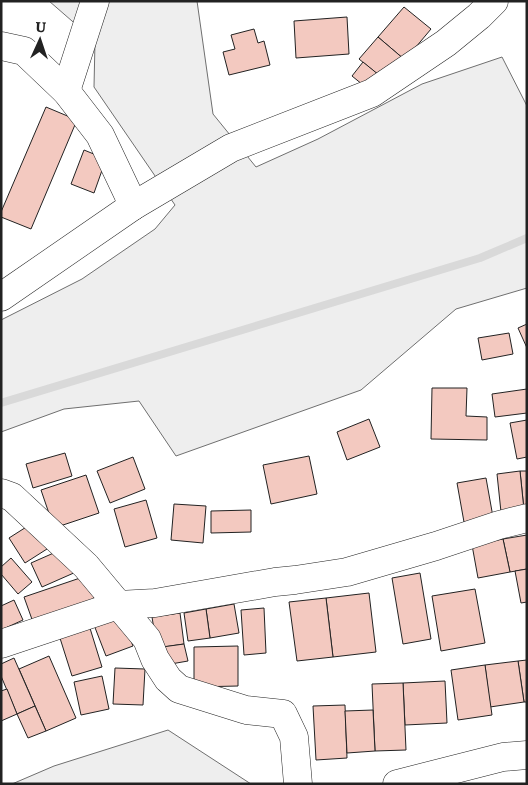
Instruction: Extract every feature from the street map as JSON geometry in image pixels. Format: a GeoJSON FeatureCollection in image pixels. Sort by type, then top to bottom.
{"type":"FeatureCollection","features":[{"type":"Feature","properties":{"kind":"street"},"geometry":{"type":"LineString","coordinates":[[66,91],[96,1]]}},
{"type":"Feature","properties":{"kind":"street"},"geometry":{"type":"LineString","coordinates":[[1,297],[133,206],[231,148],[372,93],[446,43],[480,16],[494,1]]}},
{"type":"Feature","properties":{"kind":"street"},"geometry":{"type":"LineString","coordinates":[[1,28],[12,49],[66,91],[100,135],[133,206]]}},
{"type":"Feature","properties":{"kind":"street"},"geometry":{"type":"LineString","coordinates":[[1,493],[12,497],[86,566],[147,639],[155,659],[168,678],[179,689],[246,710],[283,714],[294,737],[298,784]]}},
{"type":"Feature","properties":{"kind":"street"},"geometry":{"type":"LineString","coordinates":[[1,644],[118,605],[155,603],[275,582],[347,572],[527,518]]}},
{"type":"Feature","properties":{"kind":"street"},"geometry":{"type":"LineString","coordinates":[[397,784],[503,757],[527,755]]}},
{"type":"Feature","properties":{"kind":"shaded area"},"geometry":{"type":"Polygon","coordinates":[[[49,1],[197,1],[213,114],[256,167],[318,139],[422,84],[502,57],[527,106],[527,288],[456,309],[361,390],[176,456],[139,401],[64,409],[1,432],[1,320],[82,279],[155,229],[175,205],[94,87],[95,41],[49,1]]]}},
{"type":"Feature","properties":{"kind":"shaded area"},"geometry":{"type":"Polygon","coordinates":[[[168,730],[251,784],[12,784],[54,766],[168,730]]]}},
{"type":"Feature","properties":{"kind":"building"},"geometry":{"type":"Polygon","coordinates":[[[404,7],[431,29],[405,60],[378,37],[404,7]]]}},
{"type":"Feature","properties":{"kind":"building"},"geometry":{"type":"Polygon","coordinates":[[[347,17],[349,54],[296,58],[294,21],[347,17]]]}},
{"type":"Feature","properties":{"kind":"building"},"geometry":{"type":"Polygon","coordinates":[[[254,29],[258,43],[264,41],[270,65],[229,75],[223,52],[235,49],[231,35],[254,29]]]}},
{"type":"Feature","properties":{"kind":"building"},"geometry":{"type":"Polygon","coordinates":[[[378,37],[405,60],[386,81],[359,59],[378,37]]]}},
{"type":"Feature","properties":{"kind":"building"},"geometry":{"type":"Polygon","coordinates":[[[363,62],[379,75],[368,89],[352,76],[363,62]]]}},
{"type":"Feature","properties":{"kind":"building"},"geometry":{"type":"Polygon","coordinates":[[[46,107],[77,120],[31,229],[1,217],[1,212],[46,107]]]}},
{"type":"Feature","properties":{"kind":"building"},"geometry":{"type":"Polygon","coordinates":[[[84,150],[106,159],[94,193],[71,184],[84,150]]]}},
{"type":"Feature","properties":{"kind":"building"},"geometry":{"type":"Polygon","coordinates":[[[527,324],[527,348],[518,328],[527,324]]]}},
{"type":"Feature","properties":{"kind":"building"},"geometry":{"type":"Polygon","coordinates":[[[509,333],[513,354],[482,360],[478,338],[509,333]]]}},
{"type":"Feature","properties":{"kind":"building"},"geometry":{"type":"Polygon","coordinates":[[[432,388],[467,388],[466,416],[487,417],[487,440],[431,439],[432,388]]]}},
{"type":"Feature","properties":{"kind":"building"},"geometry":{"type":"Polygon","coordinates":[[[527,389],[527,413],[495,417],[492,394],[527,389]]]}},
{"type":"Feature","properties":{"kind":"building"},"geometry":{"type":"Polygon","coordinates":[[[369,419],[380,447],[347,460],[337,432],[369,419]]]}},
{"type":"Feature","properties":{"kind":"building"},"geometry":{"type":"Polygon","coordinates":[[[527,420],[527,457],[517,459],[510,423],[527,420]]]}},
{"type":"Feature","properties":{"kind":"building"},"geometry":{"type":"Polygon","coordinates":[[[65,453],[72,476],[33,488],[26,464],[65,453]]]}},
{"type":"Feature","properties":{"kind":"building"},"geometry":{"type":"Polygon","coordinates":[[[309,456],[317,494],[271,504],[263,465],[309,456]]]}},
{"type":"Feature","properties":{"kind":"building"},"geometry":{"type":"Polygon","coordinates":[[[133,457],[145,489],[110,503],[97,471],[133,457]]]}},
{"type":"Feature","properties":{"kind":"building"},"geometry":{"type":"Polygon","coordinates":[[[520,471],[527,471],[527,510],[524,510],[520,471]]]}},
{"type":"Feature","properties":{"kind":"building"},"geometry":{"type":"Polygon","coordinates":[[[520,471],[524,510],[501,512],[497,474],[520,471]]]}},
{"type":"Feature","properties":{"kind":"building"},"geometry":{"type":"Polygon","coordinates":[[[86,475],[99,513],[54,528],[41,490],[86,475]]]}},
{"type":"Feature","properties":{"kind":"building"},"geometry":{"type":"Polygon","coordinates":[[[486,478],[493,517],[464,522],[457,483],[486,478]]]}},
{"type":"Feature","properties":{"kind":"building"},"geometry":{"type":"Polygon","coordinates":[[[146,500],[157,538],[125,547],[114,509],[146,500]]]}},
{"type":"Feature","properties":{"kind":"building"},"geometry":{"type":"Polygon","coordinates":[[[174,504],[206,506],[203,543],[171,540],[174,504]]]}},
{"type":"Feature","properties":{"kind":"building"},"geometry":{"type":"Polygon","coordinates":[[[251,510],[251,532],[211,533],[211,511],[251,510]]]}},
{"type":"Feature","properties":{"kind":"building"},"geometry":{"type":"Polygon","coordinates":[[[31,524],[47,549],[25,563],[9,538],[31,524]]]}},
{"type":"Feature","properties":{"kind":"building"},"geometry":{"type":"Polygon","coordinates":[[[527,535],[527,569],[510,572],[503,539],[527,535]]]}},
{"type":"Feature","properties":{"kind":"building"},"geometry":{"type":"Polygon","coordinates":[[[503,539],[510,572],[478,578],[472,545],[503,539]]]}},
{"type":"Feature","properties":{"kind":"building"},"geometry":{"type":"Polygon","coordinates":[[[65,548],[76,572],[42,587],[31,563],[65,548]]]}},
{"type":"Feature","properties":{"kind":"building"},"geometry":{"type":"Polygon","coordinates":[[[11,558],[32,582],[18,594],[1,574],[1,567],[11,558]]]}},
{"type":"Feature","properties":{"kind":"building"},"geometry":{"type":"Polygon","coordinates":[[[527,569],[527,602],[521,603],[515,571],[527,569]]]}},
{"type":"Feature","properties":{"kind":"building"},"geometry":{"type":"Polygon","coordinates":[[[420,573],[431,639],[403,644],[392,578],[420,573]]]}},
{"type":"Feature","properties":{"kind":"building"},"geometry":{"type":"Polygon","coordinates":[[[86,576],[96,603],[34,625],[24,597],[86,576]]]}},
{"type":"Feature","properties":{"kind":"building"},"geometry":{"type":"Polygon","coordinates":[[[475,589],[485,643],[441,651],[432,596],[475,589]]]}},
{"type":"Feature","properties":{"kind":"building"},"geometry":{"type":"Polygon","coordinates":[[[369,593],[376,652],[333,657],[326,598],[369,593]]]}},
{"type":"Feature","properties":{"kind":"building"},"geometry":{"type":"Polygon","coordinates":[[[326,598],[333,657],[297,661],[289,602],[326,598]]]}},
{"type":"Feature","properties":{"kind":"building"},"geometry":{"type":"Polygon","coordinates":[[[14,600],[23,620],[1,630],[1,606],[14,600]]]}},
{"type":"Feature","properties":{"kind":"building"},"geometry":{"type":"Polygon","coordinates":[[[234,604],[239,633],[210,638],[206,609],[234,604]]]}},
{"type":"Feature","properties":{"kind":"building"},"geometry":{"type":"Polygon","coordinates":[[[264,608],[266,653],[244,655],[241,610],[264,608]]]}},
{"type":"Feature","properties":{"kind":"building"},"geometry":{"type":"Polygon","coordinates":[[[206,609],[210,638],[188,641],[184,613],[206,609]]]}},
{"type":"Feature","properties":{"kind":"building"},"geometry":{"type":"Polygon","coordinates":[[[180,613],[184,644],[157,648],[152,617],[180,613]]]}},
{"type":"Feature","properties":{"kind":"building"},"geometry":{"type":"Polygon","coordinates":[[[121,615],[133,646],[106,656],[94,625],[121,615]]]}},
{"type":"Feature","properties":{"kind":"building"},"geometry":{"type":"Polygon","coordinates":[[[89,625],[102,667],[72,676],[59,635],[89,625]]]}},
{"type":"Feature","properties":{"kind":"building"},"geometry":{"type":"Polygon","coordinates":[[[184,644],[188,661],[165,665],[162,647],[184,644]]]}},
{"type":"Feature","properties":{"kind":"building"},"geometry":{"type":"Polygon","coordinates":[[[238,646],[238,686],[194,687],[194,647],[238,646]]]}},
{"type":"Feature","properties":{"kind":"building"},"geometry":{"type":"Polygon","coordinates":[[[49,656],[76,718],[46,731],[19,669],[49,656]]]}},
{"type":"Feature","properties":{"kind":"building"},"geometry":{"type":"Polygon","coordinates":[[[14,658],[35,706],[17,714],[1,676],[1,664],[14,658]]]}},
{"type":"Feature","properties":{"kind":"building"},"geometry":{"type":"Polygon","coordinates":[[[527,660],[527,702],[524,702],[518,661],[527,660]]]}},
{"type":"Feature","properties":{"kind":"building"},"geometry":{"type":"Polygon","coordinates":[[[518,661],[524,702],[490,707],[485,665],[518,661]]]}},
{"type":"Feature","properties":{"kind":"building"},"geometry":{"type":"Polygon","coordinates":[[[485,665],[492,715],[458,720],[451,670],[485,665]]]}},
{"type":"Feature","properties":{"kind":"building"},"geometry":{"type":"Polygon","coordinates":[[[115,668],[145,669],[143,705],[113,704],[115,668]]]}},
{"type":"Feature","properties":{"kind":"building"},"geometry":{"type":"Polygon","coordinates":[[[102,676],[109,709],[81,715],[74,682],[102,676]]]}},
{"type":"Feature","properties":{"kind":"building"},"geometry":{"type":"Polygon","coordinates":[[[445,681],[447,723],[405,725],[403,683],[445,681]]]}},
{"type":"Feature","properties":{"kind":"building"},"geometry":{"type":"Polygon","coordinates":[[[403,683],[406,750],[375,751],[372,684],[403,683]]]}},
{"type":"Feature","properties":{"kind":"building"},"geometry":{"type":"Polygon","coordinates":[[[7,689],[17,714],[1,721],[1,691],[7,689]]]}},
{"type":"Feature","properties":{"kind":"building"},"geometry":{"type":"Polygon","coordinates":[[[345,705],[347,758],[316,760],[313,706],[345,705]]]}},
{"type":"Feature","properties":{"kind":"building"},"geometry":{"type":"Polygon","coordinates":[[[35,706],[46,731],[28,738],[17,714],[35,706]]]}},
{"type":"Feature","properties":{"kind":"building"},"geometry":{"type":"Polygon","coordinates":[[[373,710],[375,751],[347,753],[345,711],[373,710]]]}},
{"type":"Feature","properties":{"kind":"waterway"},"geometry":{"type":"LineString","coordinates":[[1,403],[480,258],[527,238]]}}]}
